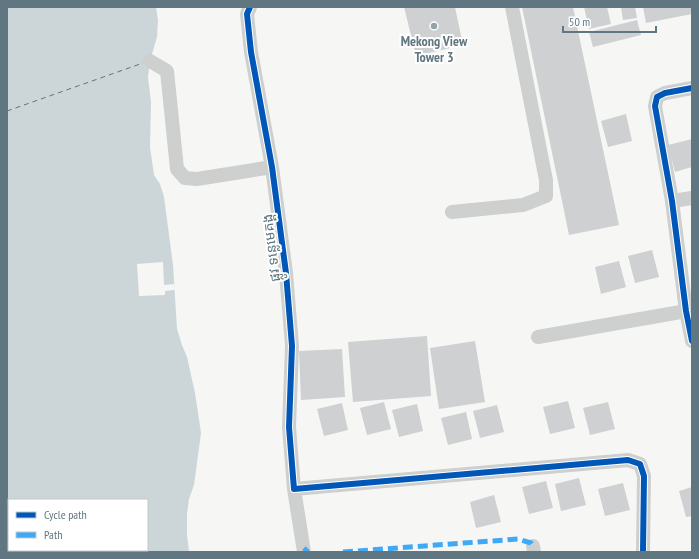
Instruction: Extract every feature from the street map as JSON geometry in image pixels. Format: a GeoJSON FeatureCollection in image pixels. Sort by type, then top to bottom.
{"type":"FeatureCollection","features":[{"type":"Feature","properties":{"kind":"street","name":"ផ្លូវ ទន្លេមេគង្គ"},"geometry":{"type":"LineString","coordinates":[[250,7],[247,14],[250,52],[272,167],[286,273],[292,346],[289,427],[294,489],[304,550]]}},
{"type":"Feature","properties":{"kind":"street"},"geometry":{"type":"LineString","coordinates":[[452,212],[522,205],[546,196],[546,180],[512,7]]}},
{"type":"Feature","properties":{"kind":"street"},"geometry":{"type":"LineString","coordinates":[[150,61],[167,71],[177,169],[186,178],[197,179],[272,167]]}},
{"type":"Feature","properties":{"kind":"street"},"geometry":{"type":"LineString","coordinates":[[692,88],[665,93],[657,97],[655,106],[672,202],[689,310],[692,340]]}},
{"type":"Feature","properties":{"kind":"street"},"geometry":{"type":"LineString","coordinates":[[672,202],[692,198]]}},
{"type":"Feature","properties":{"kind":"street"},"geometry":{"type":"LineString","coordinates":[[538,337],[689,310]]}},
{"type":"Feature","properties":{"kind":"street"},"geometry":{"type":"LineString","coordinates":[[294,489],[628,460],[640,464],[644,476],[643,552]]}},
{"type":"Feature","properties":{"kind":"shaded area"},"geometry":{"type":"Polygon","coordinates":[[[7,7],[156,7],[158,20],[157,37],[150,61],[148,77],[151,102],[150,147],[154,175],[160,184],[164,197],[173,265],[177,329],[187,357],[195,393],[201,433],[194,485],[189,499],[187,514],[189,552],[7,552],[7,7]]]}},
{"type":"Feature","properties":{"kind":"pier"},"geometry":{"type":"Polygon","coordinates":[[[163,262],[164,285],[174,284],[175,290],[165,291],[165,295],[139,296],[137,264],[163,262]]]}},
{"type":"Feature","properties":{"kind":"building","name":"Mekong View Tower 3"},"geometry":{"type":"Polygon","coordinates":[[[404,7],[455,7],[463,45],[416,56],[404,7]]]}},
{"type":"Feature","properties":{"kind":"building"},"geometry":{"type":"Polygon","coordinates":[[[522,7],[573,7],[619,225],[569,235],[522,7]]]}},
{"type":"Feature","properties":{"kind":"building"},"geometry":{"type":"Polygon","coordinates":[[[584,7],[607,7],[611,24],[589,29],[584,7]]]}},
{"type":"Feature","properties":{"kind":"building"},"geometry":{"type":"Polygon","coordinates":[[[621,7],[635,7],[637,18],[623,20],[621,7]]]}},
{"type":"Feature","properties":{"kind":"building"},"geometry":{"type":"Polygon","coordinates":[[[643,7],[692,7],[692,14],[646,23],[643,7]]]}},
{"type":"Feature","properties":{"kind":"building"},"geometry":{"type":"Polygon","coordinates":[[[637,20],[641,35],[593,47],[589,32],[637,20]]]}},
{"type":"Feature","properties":{"kind":"building"},"geometry":{"type":"Polygon","coordinates":[[[626,114],[632,141],[608,147],[601,121],[626,114]]]}},
{"type":"Feature","properties":{"kind":"building"},"geometry":{"type":"Polygon","coordinates":[[[692,139],[692,167],[675,172],[668,145],[692,139]]]}},
{"type":"Feature","properties":{"kind":"building"},"geometry":{"type":"Polygon","coordinates":[[[652,250],[659,277],[635,283],[628,256],[652,250]]]}},
{"type":"Feature","properties":{"kind":"building"},"geometry":{"type":"Polygon","coordinates":[[[619,261],[626,287],[601,294],[595,267],[619,261]]]}},
{"type":"Feature","properties":{"kind":"building"},"geometry":{"type":"Polygon","coordinates":[[[427,336],[431,396],[353,402],[348,342],[427,336]]]}},
{"type":"Feature","properties":{"kind":"building"},"geometry":{"type":"Polygon","coordinates":[[[475,341],[485,402],[439,409],[430,348],[475,341]]]}},
{"type":"Feature","properties":{"kind":"building"},"geometry":{"type":"Polygon","coordinates":[[[342,349],[345,397],[301,400],[299,351],[342,349]]]}},
{"type":"Feature","properties":{"kind":"building"},"geometry":{"type":"Polygon","coordinates":[[[568,401],[575,428],[550,434],[543,407],[568,401]]]}},
{"type":"Feature","properties":{"kind":"building"},"geometry":{"type":"Polygon","coordinates":[[[384,402],[391,429],[367,435],[360,408],[384,402]]]}},
{"type":"Feature","properties":{"kind":"building"},"geometry":{"type":"Polygon","coordinates":[[[608,402],[615,429],[590,435],[583,408],[608,402]]]}},
{"type":"Feature","properties":{"kind":"building"},"geometry":{"type":"Polygon","coordinates":[[[342,403],[348,430],[324,436],[317,409],[342,403]]]}},
{"type":"Feature","properties":{"kind":"building"},"geometry":{"type":"Polygon","coordinates":[[[417,404],[423,431],[399,437],[392,410],[417,404]]]}},
{"type":"Feature","properties":{"kind":"building"},"geometry":{"type":"Polygon","coordinates":[[[497,405],[504,432],[480,438],[473,411],[497,405]]]}},
{"type":"Feature","properties":{"kind":"building"},"geometry":{"type":"Polygon","coordinates":[[[466,412],[472,439],[448,445],[441,418],[466,412]]]}},
{"type":"Feature","properties":{"kind":"building"},"geometry":{"type":"Polygon","coordinates":[[[579,478],[586,505],[561,511],[555,484],[579,478]]]}},
{"type":"Feature","properties":{"kind":"building"},"geometry":{"type":"Polygon","coordinates":[[[546,481],[553,508],[529,514],[522,487],[546,481]]]}},
{"type":"Feature","properties":{"kind":"building"},"geometry":{"type":"Polygon","coordinates":[[[623,483],[630,510],[605,516],[598,489],[623,483]]]}},
{"type":"Feature","properties":{"kind":"building"},"geometry":{"type":"Polygon","coordinates":[[[692,487],[692,516],[686,517],[679,491],[692,487]]]}},
{"type":"Feature","properties":{"kind":"building"},"geometry":{"type":"Polygon","coordinates":[[[494,495],[501,522],[476,528],[470,502],[494,495]]]}},
{"type":"Feature","properties":{"kind":"ferry route"},"geometry":{"type":"LineString","coordinates":[[7,111],[143,63]]}},
{"type":"Feature","properties":{"kind":"marked path"},"geometry":{"type":"LineString","coordinates":[[343,552],[518,539],[531,543],[533,546]]}},
{"type":"Feature","properties":{"kind":"marked path"},"geometry":{"type":"LineString","coordinates":[[304,548],[308,552]]}},
{"type":"Feature","properties":{"kind":"cycle path"},"geometry":{"type":"LineString","coordinates":[[250,7],[247,14],[251,52],[272,167],[286,273],[292,346],[289,427],[294,489],[628,460],[640,464],[644,476],[643,552]]}},
{"type":"Feature","properties":{"kind":"cycle path"},"geometry":{"type":"LineString","coordinates":[[692,88],[665,93],[657,97],[655,106],[672,201],[686,311],[692,341]]}},
{"type":"Feature","properties":{"kind":"place","name":"Mekong View Tower 3"},"geometry":{"type":"Point","coordinates":[434,26]}}]}
